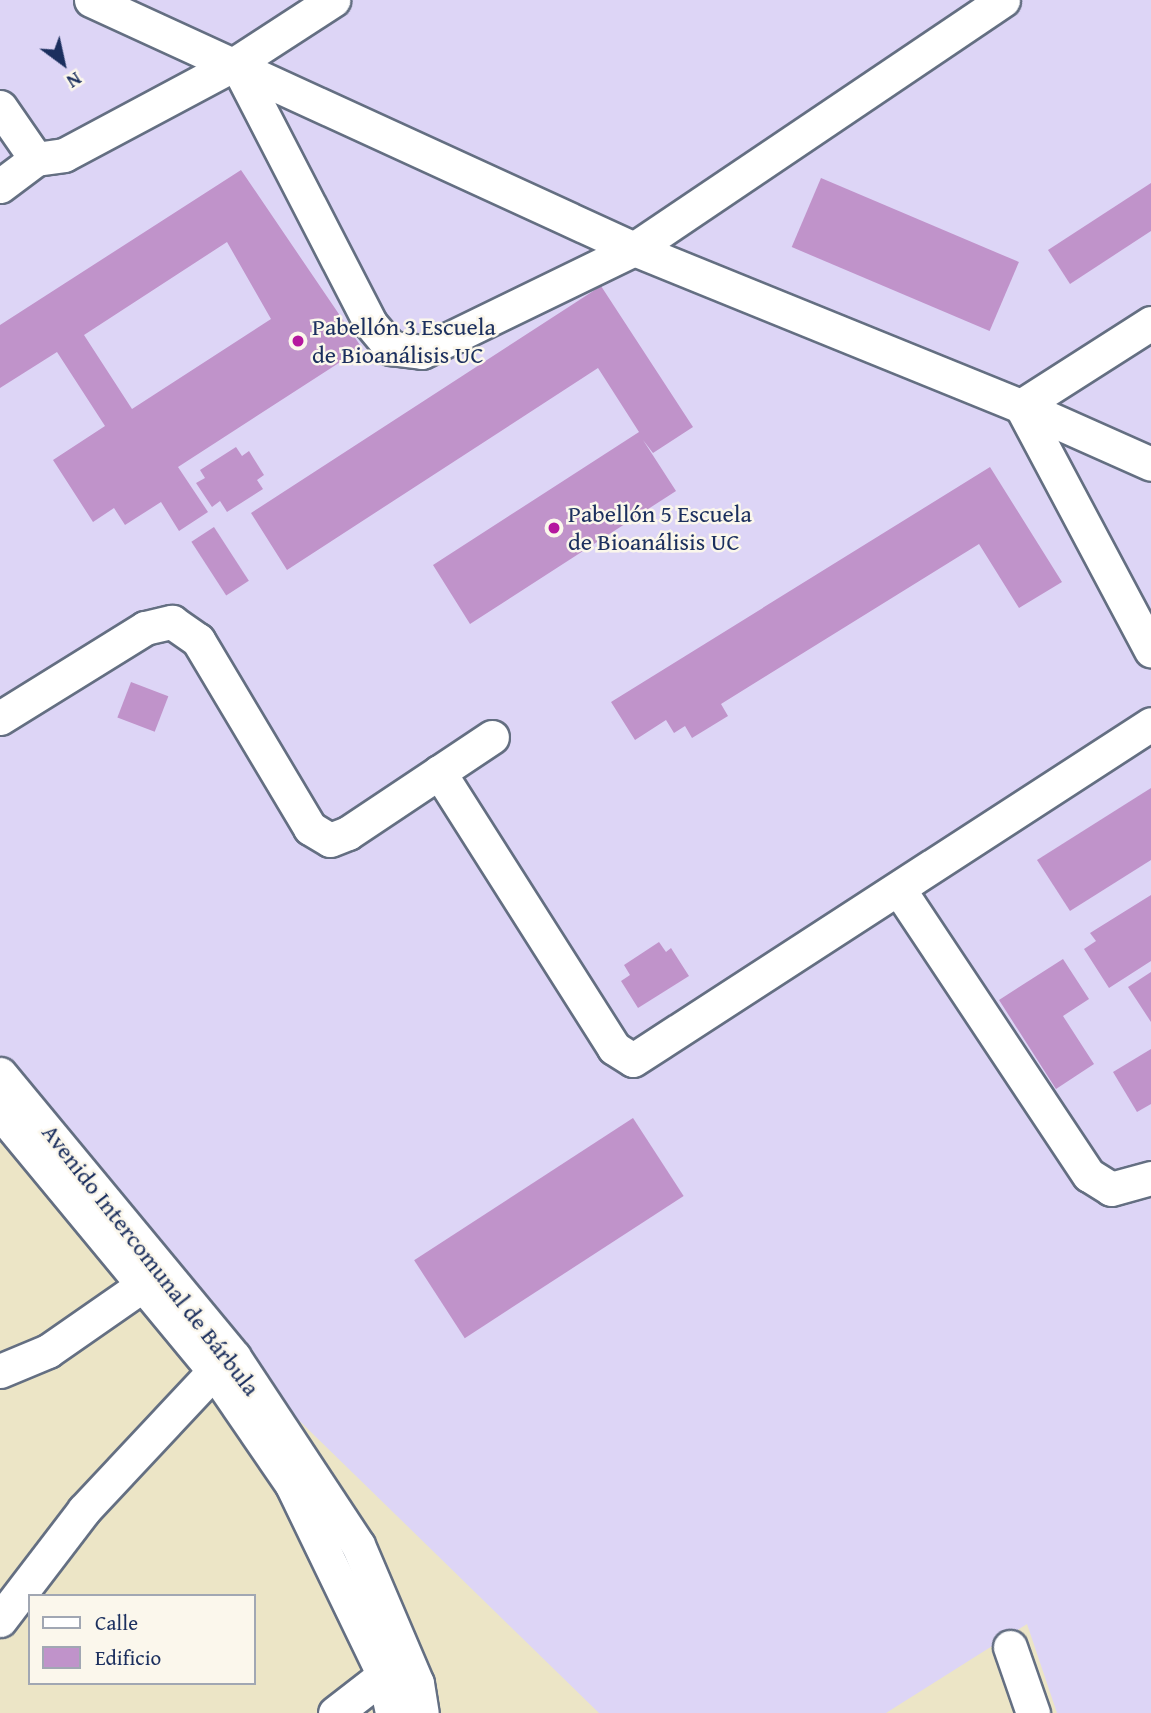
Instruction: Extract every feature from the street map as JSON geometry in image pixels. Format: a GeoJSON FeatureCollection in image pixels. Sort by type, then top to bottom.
{"type":"FeatureCollection","features":[{"type":"Feature","properties":{"kind":"street"},"geometry":{"type":"LineString","coordinates":[[91,0],[236,63],[634,249],[1021,406],[1151,464]]}},
{"type":"Feature","properties":{"kind":"street"},"geometry":{"type":"LineString","coordinates":[[0,186],[36,159],[64,155],[236,63],[333,0]]}},
{"type":"Feature","properties":{"kind":"street"},"geometry":{"type":"LineString","coordinates":[[236,63],[370,323],[391,348],[422,352],[634,249],[1003,0]]}},
{"type":"Feature","properties":{"kind":"street"},"geometry":{"type":"LineString","coordinates":[[0,107],[36,159]]}},
{"type":"Feature","properties":{"kind":"street"},"geometry":{"type":"LineString","coordinates":[[1021,406],[1151,323]]}},
{"type":"Feature","properties":{"kind":"street"},"geometry":{"type":"LineString","coordinates":[[1021,406],[1151,650]]}},
{"type":"Feature","properties":{"kind":"street"},"geometry":{"type":"LineString","coordinates":[[0,718],[145,628],[172,622],[198,640],[310,828],[330,840],[348,834],[492,737]]}},
{"type":"Feature","properties":{"kind":"street"},"geometry":{"type":"LineString","coordinates":[[439,772],[614,1048],[633,1060],[900,891],[1151,724]]}},
{"type":"Feature","properties":{"kind":"street"},"geometry":{"type":"LineString","coordinates":[[900,891],[1090,1175],[1111,1189],[1141,1184],[1151,1178]]}},
{"type":"Feature","properties":{"kind":"street","name":"Avenido Intercomunal de Bárbula"},"geometry":{"type":"LineString","coordinates":[[0,1074],[234,1357],[358,1545],[416,1683],[422,1713]]}},
{"type":"Feature","properties":{"kind":"street","name":"Avenido Intercomunal de Bárbula"},"geometry":{"type":"LineString","coordinates":[[0,1112],[214,1371],[292,1485],[384,1675],[393,1713]]}},
{"type":"Feature","properties":{"kind":"street"},"geometry":{"type":"LineString","coordinates":[[0,1371],[48,1351],[143,1285]]}},
{"type":"Feature","properties":{"kind":"street"},"geometry":{"type":"LineString","coordinates":[[0,1620],[84,1510],[214,1371]]}},
{"type":"Feature","properties":{"kind":"street"},"geometry":{"type":"LineString","coordinates":[[1010,1647],[1033,1713]]}},
{"type":"Feature","properties":{"kind":"street"},"geometry":{"type":"LineString","coordinates":[[335,1713],[384,1675]]}},
{"type":"Feature","properties":{"kind":"shaded area"},"geometry":{"type":"Polygon","coordinates":[[[0,0],[1151,0],[1151,1713],[1057,1713],[1027,1624],[886,1713],[599,1713],[234,1357],[0,1074],[0,0]]]}},
{"type":"Feature","properties":{"kind":"building","name":"Pabellón 3 Escuela de Bioanálisis UC"},"geometry":{"type":"Polygon","coordinates":[[[241,170],[362,348],[178,467],[208,512],[179,531],[161,502],[125,525],[114,508],[93,522],[53,460],[105,426],[57,352],[0,388],[0,325],[241,170]],[[227,242],[84,335],[132,409],[271,319],[227,242]]]}},
{"type":"Feature","properties":{"kind":"building"},"geometry":{"type":"Polygon","coordinates":[[[821,178],[1019,262],[990,331],[792,247],[821,178]]]}},
{"type":"Feature","properties":{"kind":"building"},"geometry":{"type":"Polygon","coordinates":[[[1151,183],[1151,231],[1070,284],[1048,250],[1151,183]]]}},
{"type":"Feature","properties":{"kind":"building"},"geometry":{"type":"Polygon","coordinates":[[[601,286],[693,427],[653,453],[643,440],[676,491],[470,624],[433,565],[639,432],[598,368],[287,570],[251,513],[601,286]]]}},
{"type":"Feature","properties":{"kind":"building"},"geometry":{"type":"Polygon","coordinates":[[[236,447],[242,456],[249,451],[264,475],[257,480],[263,489],[227,512],[220,501],[212,507],[196,483],[205,478],[200,470],[236,447]]]}},
{"type":"Feature","properties":{"kind":"building"},"geometry":{"type":"Polygon","coordinates":[[[990,467],[1062,582],[1019,608],[979,544],[721,704],[728,716],[692,738],[685,726],[674,733],[666,720],[635,740],[611,702],[990,467]]]}},
{"type":"Feature","properties":{"kind":"building"},"geometry":{"type":"Polygon","coordinates":[[[214,527],[249,581],[226,595],[191,542],[214,527]]]}},
{"type":"Feature","properties":{"kind":"building"},"geometry":{"type":"Polygon","coordinates":[[[131,682],[168,696],[155,732],[117,717],[131,682]]]}},
{"type":"Feature","properties":{"kind":"building"},"geometry":{"type":"Polygon","coordinates":[[[1151,788],[1151,860],[1070,911],[1037,860],[1151,788]]]}},
{"type":"Feature","properties":{"kind":"building"},"geometry":{"type":"Polygon","coordinates":[[[1151,895],[1151,961],[1109,988],[1084,949],[1096,941],[1090,933],[1151,895]]]}},
{"type":"Feature","properties":{"kind":"building"},"geometry":{"type":"Polygon","coordinates":[[[659,942],[666,952],[671,948],[689,976],[638,1008],[621,981],[630,975],[624,965],[659,942]]]}},
{"type":"Feature","properties":{"kind":"building"},"geometry":{"type":"Polygon","coordinates":[[[1063,959],[1089,999],[1063,1016],[1094,1064],[1056,1089],[999,1000],[1063,959]]]}},
{"type":"Feature","properties":{"kind":"building"},"geometry":{"type":"Polygon","coordinates":[[[1151,972],[1151,1022],[1128,987],[1151,972]]]}},
{"type":"Feature","properties":{"kind":"building"},"geometry":{"type":"Polygon","coordinates":[[[1151,1049],[1151,1104],[1137,1112],[1113,1072],[1151,1049]]]}},
{"type":"Feature","properties":{"kind":"building"},"geometry":{"type":"Polygon","coordinates":[[[633,1118],[684,1196],[465,1338],[414,1260],[633,1118]]]}},
{"type":"Feature","properties":{"kind":"place","name":"Pabellón 3 Escuela de Bioanálisis UC"},"geometry":{"type":"Point","coordinates":[298,341]}},
{"type":"Feature","properties":{"kind":"place","name":"Pabellón 5 Escuela de Bioanálisis UC"},"geometry":{"type":"Point","coordinates":[554,528]}}]}
